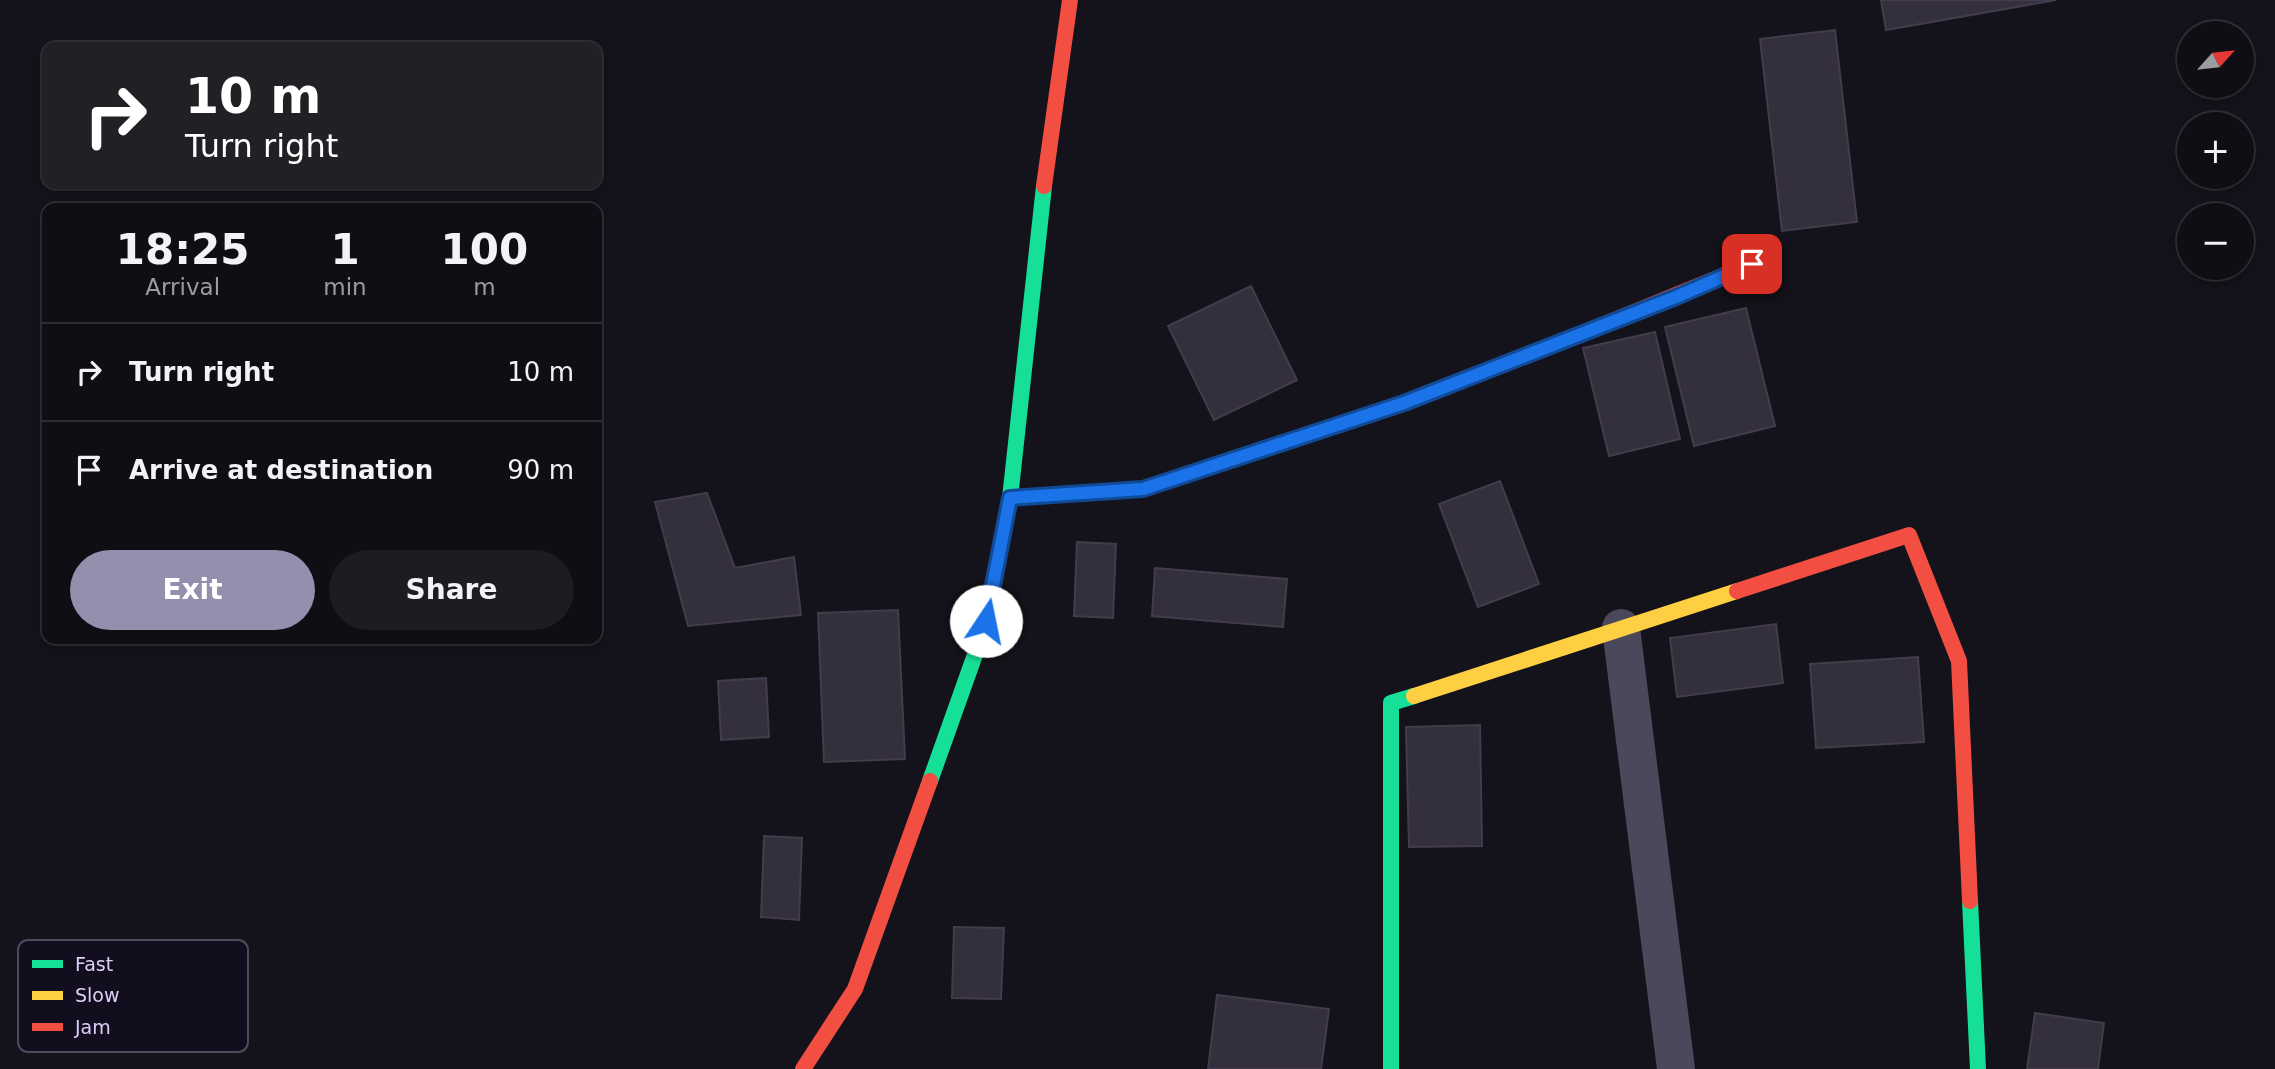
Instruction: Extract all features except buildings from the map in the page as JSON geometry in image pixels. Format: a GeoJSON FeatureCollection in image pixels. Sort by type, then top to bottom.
{"type":"FeatureCollection","features":[{"type":"Feature","properties":{"kind":"street"},"geometry":{"type":"LineString","coordinates":[[803,1069],[855,989],[986,621],[1010,498],[1039,226],[1070,0]]}},
{"type":"Feature","properties":{"kind":"street"},"geometry":{"type":"LineString","coordinates":[[1010,498],[1143,489],[1404,403],[1676,297],[1752,264]]}},
{"type":"Feature","properties":{"kind":"street"},"geometry":{"type":"LineString","coordinates":[[1391,1069],[1391,703],[1909,535],[1959,661],[1978,1069]]}},
{"type":"Feature","properties":{"kind":"street"},"geometry":{"type":"LineString","coordinates":[[1621,628],[1676,1069]]}},
{"type":"Feature","properties":{"kind":"traffic: fast"},"geometry":{"type":"LineString","coordinates":[[930,781],[987,621],[1010,498],[1044,186]]}},
{"type":"Feature","properties":{"kind":"traffic: fast"},"geometry":{"type":"LineString","coordinates":[[1391,1069],[1391,703],[1414,696]]}},
{"type":"Feature","properties":{"kind":"traffic: fast"},"geometry":{"type":"LineString","coordinates":[[1970,901],[1978,1069]]}},
{"type":"Feature","properties":{"kind":"traffic: slow"},"geometry":{"type":"LineString","coordinates":[[1010,498],[1143,489],[1404,403],[1588,331]]}},
{"type":"Feature","properties":{"kind":"traffic: slow"},"geometry":{"type":"LineString","coordinates":[[1414,696],[1737,591]]}},
{"type":"Feature","properties":{"kind":"traffic: jam"},"geometry":{"type":"LineString","coordinates":[[1044,186],[1070,0]]}},
{"type":"Feature","properties":{"kind":"traffic: jam"},"geometry":{"type":"LineString","coordinates":[[1588,331],[1752,264]]}},
{"type":"Feature","properties":{"kind":"traffic: jam"},"geometry":{"type":"LineString","coordinates":[[1737,591],[1909,535],[1959,661],[1970,901]]}},
{"type":"Feature","properties":{"kind":"traffic: jam"},"geometry":{"type":"LineString","coordinates":[[803,1069],[855,989],[930,781]]}},
{"type":"Feature","properties":{"kind":"route"},"geometry":{"type":"LineString","coordinates":[[986,621],[1010,498],[1143,489],[1404,403],[1676,297],[1752,264]]}}]}
